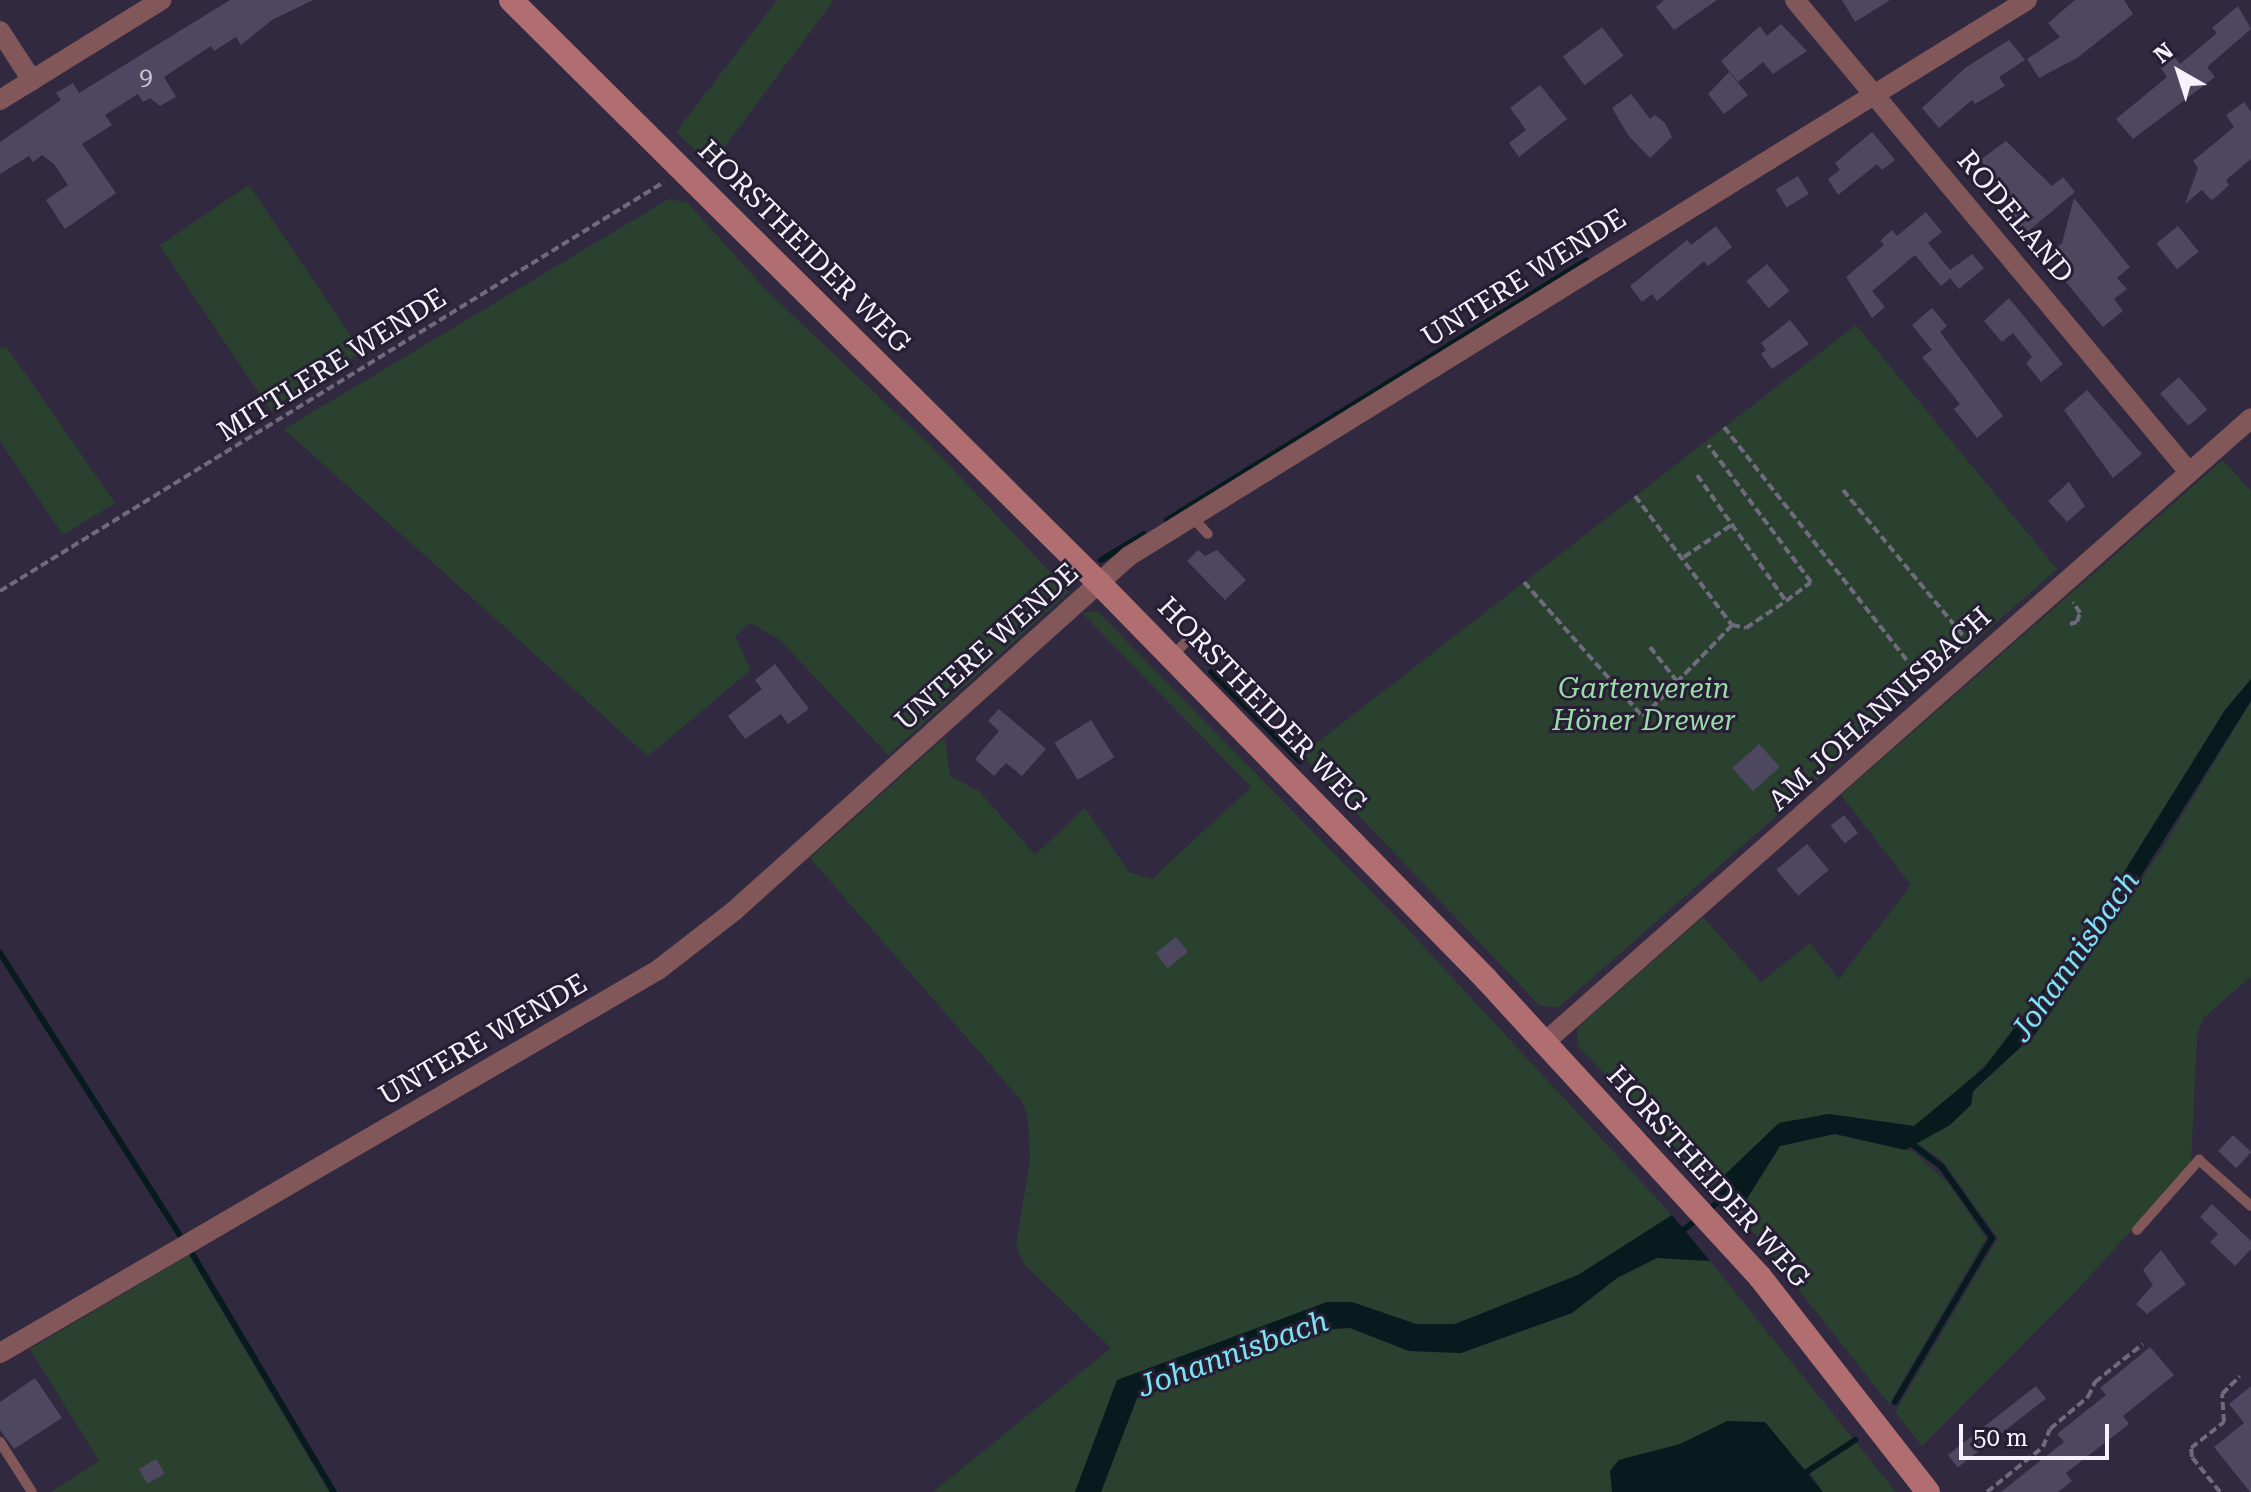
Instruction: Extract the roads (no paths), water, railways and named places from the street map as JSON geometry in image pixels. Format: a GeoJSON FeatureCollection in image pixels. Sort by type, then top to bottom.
{"type":"FeatureCollection","features":[{"type":"Feature","properties":{"kind":"street"},"geometry":{"type":"LineString","coordinates":[[0,100],[161,0]]}},
{"type":"Feature","properties":{"kind":"street","name":"HORSTHEIDER WEG"},"geometry":{"type":"LineString","coordinates":[[511,0],[1172,656],[1545,1042],[1732,1245],[1928,1492]]}},
{"type":"Feature","properties":{"kind":"street","name":"RODELAND"},"geometry":{"type":"LineString","coordinates":[[1795,0],[2189,472]]}},
{"type":"Feature","properties":{"kind":"street","name":"UNTERE WENDE"},"geometry":{"type":"LineString","coordinates":[[0,1353],[658,970],[734,911],[1129,556],[2027,0]]}},
{"type":"Feature","properties":{"kind":"street"},"geometry":{"type":"LineString","coordinates":[[0,31],[32,80]]}},
{"type":"Feature","properties":{"kind":"street","name":"AM JOHANNISBACH"},"geometry":{"type":"LineString","coordinates":[[1545,1042],[2251,418]]}},
{"type":"Feature","properties":{"kind":"lane"},"geometry":{"type":"LineString","coordinates":[[1192,517],[1208,534]]}},
{"type":"Feature","properties":{"kind":"lane"},"geometry":{"type":"LineString","coordinates":[[1172,656],[1197,631]]}},
{"type":"Feature","properties":{"kind":"lane"},"geometry":{"type":"LineString","coordinates":[[2137,1230],[2199,1160],[2251,1206]]}},
{"type":"Feature","properties":{"kind":"lane"},"geometry":{"type":"LineString","coordinates":[[0,1442],[32,1492]]}},
{"type":"Feature","properties":{"kind":"water"},"geometry":{"type":"Polygon","coordinates":[[[2251,679],[2251,701],[2104,935],[2036,1033],[1973,1091],[1971,1105],[1950,1125],[1905,1150],[1835,1134],[1780,1146],[1738,1213],[1712,1187],[1779,1123],[1829,1114],[1914,1126],[1984,1068],[2086,933],[2225,710],[2251,679]]]}},
{"type":"Feature","properties":{"kind":"water"},"geometry":{"type":"Polygon","coordinates":[[[1672,1215],[1710,1261],[1657,1258],[1617,1278],[1572,1313],[1461,1353],[1409,1351],[1350,1328],[1333,1329],[1137,1398],[1101,1492],[1075,1492],[1117,1380],[1327,1302],[1352,1302],[1416,1324],[1455,1324],[1578,1275],[1672,1215]]]}},
{"type":"Feature","properties":{"kind":"water"},"geometry":{"type":"Polygon","coordinates":[[[1727,1421],[1765,1422],[1823,1492],[1612,1492],[1610,1471],[1619,1460],[1680,1444],[1727,1421]]]}},
{"type":"Feature","properties":{"kind":"waterway"},"geometry":{"type":"LineString","coordinates":[[1167,520],[1586,260]]}},
{"type":"Feature","properties":{"kind":"waterway"},"geometry":{"type":"LineString","coordinates":[[1101,560],[1144,534]]}},
{"type":"Feature","properties":{"kind":"waterway"},"geometry":{"type":"LineString","coordinates":[[1211,672],[1300,761]]}},
{"type":"Feature","properties":{"kind":"waterway"},"geometry":{"type":"LineString","coordinates":[[0,953],[181,1237]]}},
{"type":"Feature","properties":{"kind":"waterway"},"geometry":{"type":"LineString","coordinates":[[1895,1402],[1992,1238],[1942,1167],[1908,1141]]}},
{"type":"Feature","properties":{"kind":"waterway","name":"Johannisbach"},"geometry":{"type":"LineString","coordinates":[[1706,1212],[1728,1194]]}},
{"type":"Feature","properties":{"kind":"waterway","name":"Johannisbach"},"geometry":{"type":"LineString","coordinates":[[1678,1234],[1698,1219]]}},
{"type":"Feature","properties":{"kind":"waterway"},"geometry":{"type":"LineString","coordinates":[[193,1255],[334,1492]]}},
{"type":"Feature","properties":{"kind":"waterway"},"geometry":{"type":"LineString","coordinates":[[1805,1473],[1855,1440]]}},
{"type":"Feature","properties":{"kind":"park label","name":"Gartenverein Höner Drewer"},"geometry":{"type":"Point","coordinates":[1644,705]}}]}
